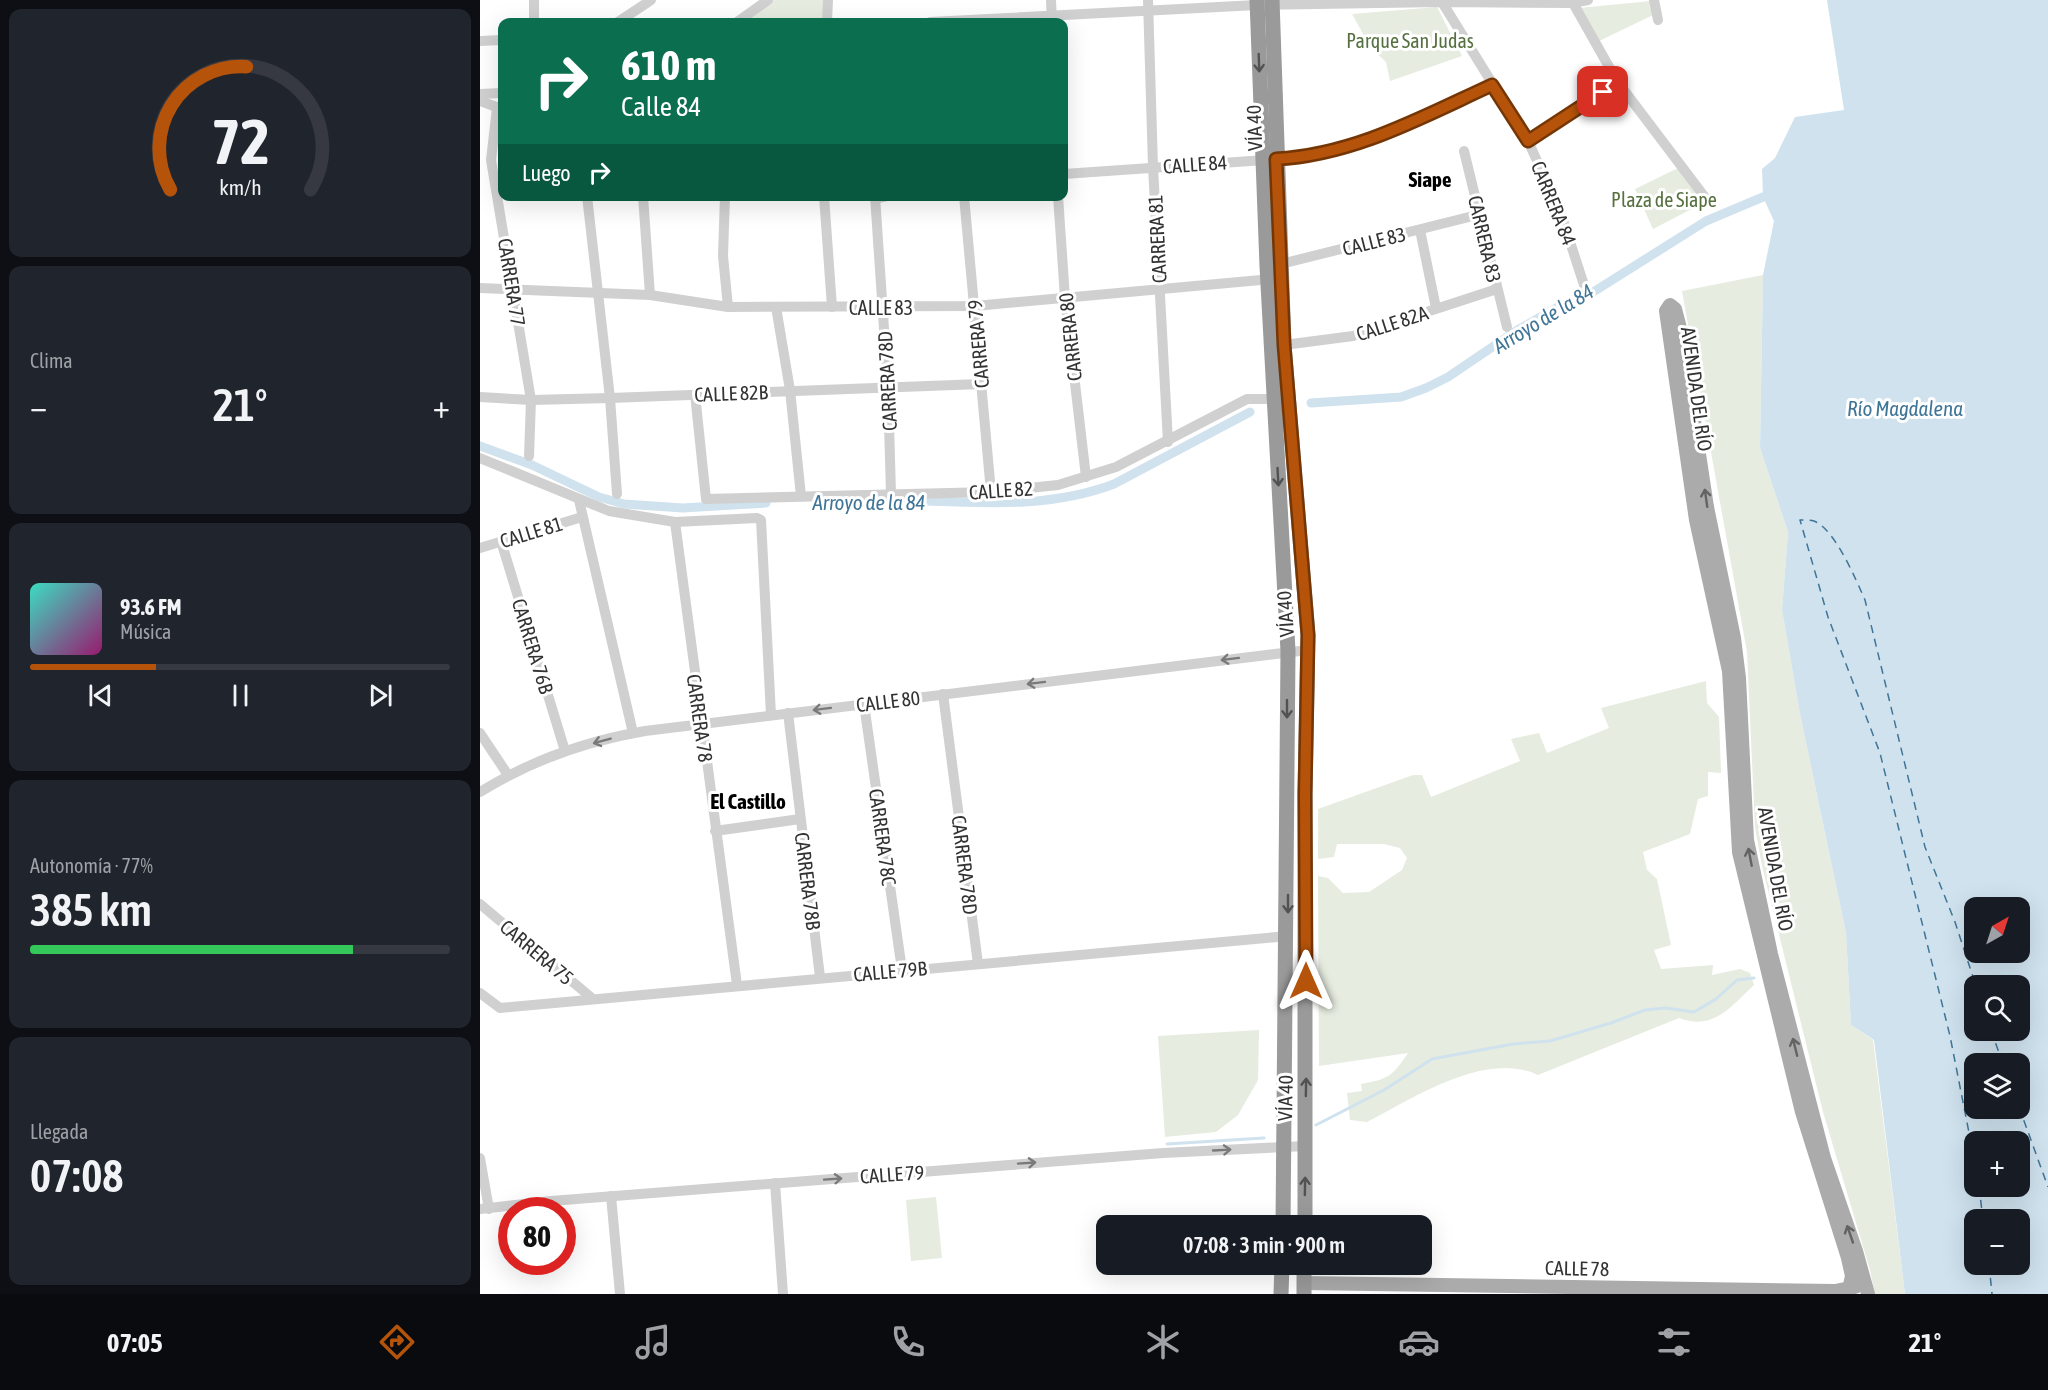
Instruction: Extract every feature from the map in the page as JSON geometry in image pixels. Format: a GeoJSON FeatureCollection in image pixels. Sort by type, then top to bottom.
{"type":"FeatureCollection","features":[{"type":"Feature","properties":{"kind":"highway","name":"VÍA 40"},"geometry":{"type":"LineString","coordinates":[[1264,2],[1274,272],[1276,399],[1288,651],[1288,936],[1283,1215]]}},
{"type":"Feature","properties":{"kind":"highway","name":"VÍA 40"},"geometry":{"type":"LineString","coordinates":[[1274,272],[1284,345],[1308,650],[1305,801],[1305,1215]]}},
{"type":"Feature","properties":{"kind":"highway"},"geometry":{"type":"LineString","coordinates":[[1288,802],[1305,801]]}},
{"type":"Feature","properties":{"kind":"highway"},"geometry":{"type":"LineString","coordinates":[[1281,1294],[1282,1275]]}},
{"type":"Feature","properties":{"kind":"main road","name":"AVENIDA DEL RÍO"},"geometry":{"type":"LineString","coordinates":[[1844,1292],[1850,1267],[1802,1112],[1739,852],[1728,671],[1696,520],[1666,311],[1670,305],[1675,309],[1680,328],[1688,394],[1707,507],[1736,651],[1751,862],[1771,954],[1824,1158],[1856,1251],[1867,1292]]}},
{"type":"Feature","properties":{"kind":"main road"},"geometry":{"type":"LineString","coordinates":[[1696,520],[1708,539],[1727,637],[1736,651]]}},
{"type":"Feature","properties":{"kind":"main road","name":"CALLE 78"},"geometry":{"type":"LineString","coordinates":[[1304,1289],[1844,1292],[1858,1287],[1867,1292]]}},
{"type":"Feature","properties":{"kind":"street"},"geometry":{"type":"LineString","coordinates":[[534,0],[534,18]]}},
{"type":"Feature","properties":{"kind":"street"},"geometry":{"type":"LineString","coordinates":[[624,18],[651,0]]}},
{"type":"Feature","properties":{"kind":"street"},"geometry":{"type":"LineString","coordinates":[[743,18],[768,0]]}},
{"type":"Feature","properties":{"kind":"street"},"geometry":{"type":"LineString","coordinates":[[828,0],[828,18]]}},
{"type":"Feature","properties":{"kind":"street"},"geometry":{"type":"LineString","coordinates":[[1051,0],[1052,18]]}},
{"type":"Feature","properties":{"kind":"street"},"geometry":{"type":"LineString","coordinates":[[1058,18],[1148,4],[1573,3],[1588,0]]}},
{"type":"Feature","properties":{"kind":"street"},"geometry":{"type":"LineString","coordinates":[[1654,0],[1658,20]]}},
{"type":"Feature","properties":{"kind":"street","name":"CARRERA 84"},"geometry":{"type":"LineString","coordinates":[[1442,2],[1528,141],[1560,211],[1584,285]]}},
{"type":"Feature","properties":{"kind":"street"},"geometry":{"type":"LineString","coordinates":[[1573,3],[1617,81],[1707,200]]}},
{"type":"Feature","properties":{"kind":"street","name":"CARRERA 81"},"geometry":{"type":"LineString","coordinates":[[1148,4],[1153,167],[1168,442]]}},
{"type":"Feature","properties":{"kind":"street"},"geometry":{"type":"LineString","coordinates":[[480,41],[498,40]]}},
{"type":"Feature","properties":{"kind":"street"},"geometry":{"type":"LineString","coordinates":[[1528,141],[1617,81]]}},
{"type":"Feature","properties":{"kind":"street","name":"CALLE 84"},"geometry":{"type":"LineString","coordinates":[[1068,174],[1270,159],[1336,151],[1378,137],[1492,85]]}},
{"type":"Feature","properties":{"kind":"street"},"geometry":{"type":"LineString","coordinates":[[480,94],[498,93]]}},
{"type":"Feature","properties":{"kind":"street"},"geometry":{"type":"LineString","coordinates":[[480,101],[498,108]]}},
{"type":"Feature","properties":{"kind":"street","name":"CARRERA 77"},"geometry":{"type":"LineString","coordinates":[[498,120],[491,159],[498,199]]}},
{"type":"Feature","properties":{"kind":"street","name":"CARRERA 83"},"geometry":{"type":"LineString","coordinates":[[1464,151],[1508,327]]}},
{"type":"Feature","properties":{"kind":"street","name":"CARRERA 77"},"geometry":{"type":"LineString","coordinates":[[498,201],[531,400],[529,456]]}},
{"type":"Feature","properties":{"kind":"street"},"geometry":{"type":"LineString","coordinates":[[588,201],[610,398],[617,494]]}},
{"type":"Feature","properties":{"kind":"street"},"geometry":{"type":"LineString","coordinates":[[643,201],[650,295]]}},
{"type":"Feature","properties":{"kind":"street"},"geometry":{"type":"LineString","coordinates":[[725,201],[723,256],[728,308]]}},
{"type":"Feature","properties":{"kind":"street"},"geometry":{"type":"LineString","coordinates":[[824,201],[832,307]]}},
{"type":"Feature","properties":{"kind":"street","name":"CARRERA 78D"},"geometry":{"type":"LineString","coordinates":[[875,201],[888,388],[891,494]]}},
{"type":"Feature","properties":{"kind":"street","name":"CARRERA 79"},"geometry":{"type":"LineString","coordinates":[[964,201],[991,492]]}},
{"type":"Feature","properties":{"kind":"street","name":"CARRERA 80"},"geometry":{"type":"LineString","coordinates":[[1058,201],[1065,298],[1086,477]]}},
{"type":"Feature","properties":{"kind":"street","name":"CALLE 83"},"geometry":{"type":"LineString","coordinates":[[480,288],[650,295],[728,308],[975,306],[1159,289],[1274,272],[1481,214]]}},
{"type":"Feature","properties":{"kind":"street"},"geometry":{"type":"LineString","coordinates":[[1420,230],[1436,308]]}},
{"type":"Feature","properties":{"kind":"street","name":"CALLE 82A"},"geometry":{"type":"LineString","coordinates":[[1284,345],[1353,336],[1497,289]]}},
{"type":"Feature","properties":{"kind":"street"},"geometry":{"type":"LineString","coordinates":[[776,307],[789,390],[801,496]]}},
{"type":"Feature","properties":{"kind":"street","name":"CALLE 82B"},"geometry":{"type":"LineString","coordinates":[[480,397],[531,400],[610,398],[981,384]]}},
{"type":"Feature","properties":{"kind":"street","name":"CALLE 82"},"geometry":{"type":"LineString","coordinates":[[695,394],[706,498],[991,492],[1058,485],[1116,467],[1247,399],[1276,399]]}},
{"type":"Feature","properties":{"kind":"street"},"geometry":{"type":"LineString","coordinates":[[480,458],[579,501],[609,511],[675,522],[757,518],[764,525],[771,715]]}},
{"type":"Feature","properties":{"kind":"street"},"geometry":{"type":"LineString","coordinates":[[579,501],[633,733]]}},
{"type":"Feature","properties":{"kind":"street","name":"CALLE 81"},"geometry":{"type":"LineString","coordinates":[[480,548],[582,517]]}},
{"type":"Feature","properties":{"kind":"street","name":"CARRERA 78"},"geometry":{"type":"LineString","coordinates":[[675,522],[737,985]]}},
{"type":"Feature","properties":{"kind":"street","name":"CARRERA 76B"},"geometry":{"type":"LineString","coordinates":[[501,541],[565,751]]}},
{"type":"Feature","properties":{"kind":"street","name":"CALLE 80"},"geometry":{"type":"LineString","coordinates":[[480,792],[508,775],[565,751],[633,733],[1308,650]]}},
{"type":"Feature","properties":{"kind":"street","name":"CARRERA 78D"},"geometry":{"type":"LineString","coordinates":[[943,694],[978,964]]}},
{"type":"Feature","properties":{"kind":"street","name":"CARRERA 78C"},"geometry":{"type":"LineString","coordinates":[[864,704],[902,970]]}},
{"type":"Feature","properties":{"kind":"street","name":"CARRERA 78B"},"geometry":{"type":"LineString","coordinates":[[788,713],[820,978]]}},
{"type":"Feature","properties":{"kind":"street"},"geometry":{"type":"LineString","coordinates":[[480,733],[508,775]]}},
{"type":"Feature","properties":{"kind":"street"},"geometry":{"type":"LineString","coordinates":[[715,831],[800,819]]}},
{"type":"Feature","properties":{"kind":"street","name":"CARRERA 75"},"geometry":{"type":"LineString","coordinates":[[480,903],[593,999]]}},
{"type":"Feature","properties":{"kind":"street","name":"CALLE 79B"},"geometry":{"type":"LineString","coordinates":[[480,993],[500,1008],[1288,936]]}},
{"type":"Feature","properties":{"kind":"street","name":"CALLE 79"},"geometry":{"type":"LineString","coordinates":[[485,1209],[611,1196],[1163,1153],[1305,1146]]}},
{"type":"Feature","properties":{"kind":"street"},"geometry":{"type":"LineString","coordinates":[[480,1158],[485,1209]]}},
{"type":"Feature","properties":{"kind":"street"},"geometry":{"type":"LineString","coordinates":[[775,1183],[783,1294]]}},
{"type":"Feature","properties":{"kind":"street"},"geometry":{"type":"LineString","coordinates":[[611,1196],[620,1294]]}},
{"type":"Feature","properties":{"kind":"green space"},"geometry":{"type":"Polygon","coordinates":[[[770,0],[824,0],[823,18],[743,18],[770,0]]]}},
{"type":"Feature","properties":{"kind":"green space"},"geometry":{"type":"Polygon","coordinates":[[[1651,1],[1653,15],[1597,42],[1579,8],[1651,1]]]}},
{"type":"Feature","properties":{"kind":"green space","name":"Parque San Judas"},"geometry":{"type":"Polygon","coordinates":[[[1437,7],[1462,56],[1390,81],[1386,62],[1371,48],[1352,14],[1437,7]]]}},
{"type":"Feature","properties":{"kind":"green space","name":"Plaza de Siape"},"geometry":{"type":"Polygon","coordinates":[[[1678,168],[1703,203],[1653,229],[1635,189],[1678,168]]]}},
{"type":"Feature","properties":{"kind":"green space"},"geometry":{"type":"Polygon","coordinates":[[[1763,275],[1760,448],[1788,532],[1782,610],[1800,714],[1846,933],[1851,1025],[1873,1040],[1905,1294],[1875,1294],[1823,1112],[1762,866],[1755,827],[1747,652],[1682,291],[1763,275]]]}},
{"type":"Feature","properties":{"kind":"green space"},"geometry":{"type":"Polygon","coordinates":[[[1706,681],[1707,703],[1719,717],[1721,773],[1708,772],[1708,796],[1698,799],[1690,834],[1643,852],[1647,870],[1657,879],[1671,945],[1654,950],[1661,969],[1713,965],[1712,975],[1740,969],[1750,973],[1754,985],[1729,1009],[1712,1019],[1691,1021],[1679,1018],[1538,1075],[1518,1069],[1496,1068],[1473,1073],[1428,1090],[1367,1122],[1350,1120],[1347,1093],[1362,1091],[1361,1084],[1389,1076],[1408,1053],[1319,1066],[1318,876],[1328,878],[1343,893],[1369,892],[1402,870],[1407,858],[1400,848],[1384,844],[1337,844],[1334,857],[1318,859],[1318,809],[1413,775],[1422,775],[1431,797],[1520,761],[1511,739],[1539,733],[1547,753],[1609,728],[1601,708],[1706,681]]]}},
{"type":"Feature","properties":{"kind":"green space"},"geometry":{"type":"Polygon","coordinates":[[[1259,1030],[1258,1080],[1238,1115],[1216,1132],[1165,1137],[1158,1036],[1259,1030]]]}},
{"type":"Feature","properties":{"kind":"green space"},"geometry":{"type":"Polygon","coordinates":[[[936,1197],[942,1258],[911,1261],[906,1200],[936,1197]]]}},
{"type":"Feature","properties":{"kind":"water","name":"Río Magdalena"},"geometry":{"type":"Polygon","coordinates":[[[1827,0],[2048,0],[2048,1294],[1905,1294],[1874,1040],[1851,1025],[1846,933],[1800,714],[1782,610],[1788,532],[1760,448],[1763,275],[1774,221],[1763,197],[1762,169],[1775,158],[1795,117],[1844,110],[1827,0]]]}},
{"type":"Feature","properties":{"kind":"waterway","name":"Arroyo de la 84"},"geometry":{"type":"LineString","coordinates":[[1311,403],[1401,397],[1426,388],[1448,377],[1516,331],[1558,307],[1590,294],[1706,221],[1763,197]]}},
{"type":"Feature","properties":{"kind":"waterway","name":"Arroyo de la 84"},"geometry":{"type":"LineString","coordinates":[[860,500],[988,503],[1052,499],[1083,494],[1114,484],[1250,412]]}},
{"type":"Feature","properties":{"kind":"waterway","name":"Arroyo de la 84"},"geometry":{"type":"LineString","coordinates":[[480,446],[532,465],[599,497],[624,504],[683,508],[766,503]]}},
{"type":"Feature","properties":{"kind":"waterway"},"geometry":{"type":"LineString","coordinates":[[1316,1125],[1384,1090],[1432,1059],[1513,1044],[1550,1041],[1611,1023],[1645,1010],[1666,1008],[1694,1012],[1716,999],[1737,980],[1754,978]]}},
{"type":"Feature","properties":{"kind":"waterway"},"geometry":{"type":"LineString","coordinates":[[1167,1144],[1264,1138]]}},
{"type":"Feature","properties":{"kind":"ferry route"},"geometry":{"type":"LineString","coordinates":[[1969,1131],[1950,1036],[1880,753],[1828,617],[1800,520],[1814,521],[1830,534],[1844,556],[1865,600],[1925,847],[1955,922],[1972,975]]}},
{"type":"Feature","properties":{"kind":"ferry route"},"geometry":{"type":"LineString","coordinates":[[1995,1041],[1999,1053]]}},
{"type":"Feature","properties":{"kind":"ferry route"},"geometry":{"type":"LineString","coordinates":[[2023,1119],[2048,1187]]}},
{"type":"Feature","properties":{"kind":"ferry route"},"geometry":{"type":"LineString","coordinates":[[1980,1197],[1982,1209]]}},
{"type":"Feature","properties":{"kind":"ferry route"},"geometry":{"type":"LineString","coordinates":[[1990,1275],[1992,1294]]}},
{"type":"Feature","properties":{"kind":"district","name":"Siape"},"geometry":{"type":"Point","coordinates":[1430,179]}},
{"type":"Feature","properties":{"kind":"district","name":"El Castillo"},"geometry":{"type":"Point","coordinates":[748,801]}},
{"type":"Feature","properties":{"kind":"route"},"geometry":{"type":"LineString","coordinates":[[1306,981],[1305,794],[1308,635],[1284,345],[1276,159],[1336,151],[1378,137],[1492,85],[1528,141],[1603,92]]}}]}
